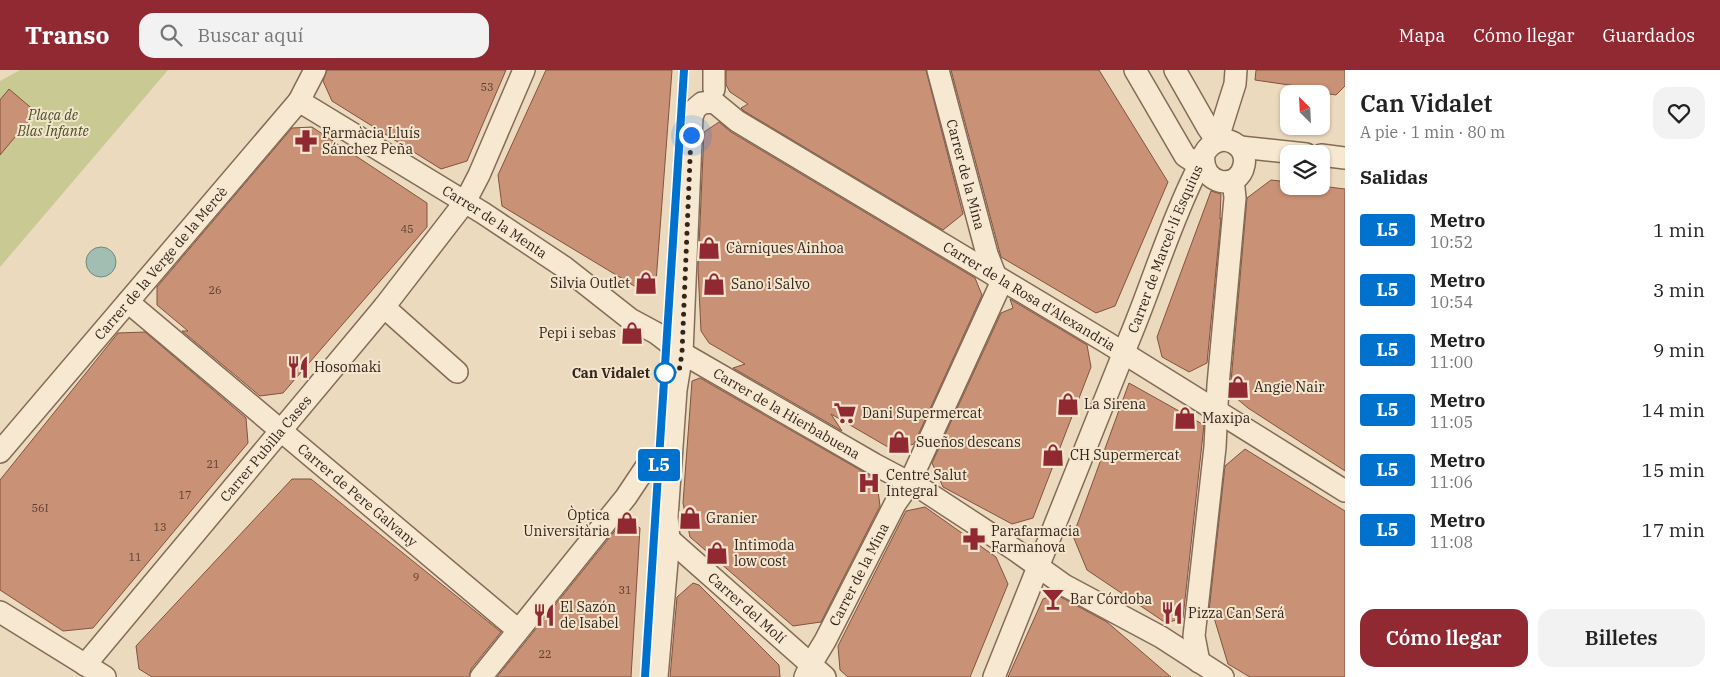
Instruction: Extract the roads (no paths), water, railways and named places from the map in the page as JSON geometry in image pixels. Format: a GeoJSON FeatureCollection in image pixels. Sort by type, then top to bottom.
{"type":"FeatureCollection","features":[{"type":"Feature","properties":{"kind":"street","name":"Carrer de la Verge de la Mercè"},"geometry":{"type":"LineString","coordinates":[[0,452],[299,101],[315,70]]}},
{"type":"Feature","properties":{"kind":"street","name":"Carrer Pubilla Cases"},"geometry":{"type":"LineString","coordinates":[[85,665],[384,308],[465,202],[480,175],[524,70]]}},
{"type":"Feature","properties":{"kind":"street","name":"Carrer de la Mina"},"geometry":{"type":"LineString","coordinates":[[814,673],[826,641],[895,504],[909,484],[999,279],[987,254],[938,70]]}},
{"type":"Feature","properties":{"kind":"street"},"geometry":{"type":"LineString","coordinates":[[1134,70],[1185,156],[1206,158],[1225,140],[1240,147],[1244,153],[1245,160],[1244,167],[1237,178],[1231,181],[1216,181],[1209,176],[1206,158],[1208,128],[1175,70]]}},
{"type":"Feature","properties":{"kind":"street","name":"Carrer de Marcel·lí Esquius"},"geometry":{"type":"LineString","coordinates":[[994,677],[1188,189],[1206,158],[1235,84],[1236,70]]}},
{"type":"Feature","properties":{"kind":"street","name":"Carrer de la Rosa d'Alexandria"},"geometry":{"type":"LineString","coordinates":[[714,87],[737,120],[1124,353],[1345,491]]}},
{"type":"Feature","properties":{"kind":"street"},"geometry":{"type":"LineString","coordinates":[[657,677],[669,538],[667,517],[676,390],[682,353],[692,117],[695,109],[714,87]]}},
{"type":"Feature","properties":{"kind":"street","name":"Carrer de la Menta"},"geometry":{"type":"LineString","coordinates":[[299,101],[465,202],[564,267],[630,319],[656,333],[682,353]]}},
{"type":"Feature","properties":{"kind":"street"},"geometry":{"type":"LineString","coordinates":[[1240,147],[1280,151]]}},
{"type":"Feature","properties":{"kind":"street"},"geometry":{"type":"LineString","coordinates":[[1330,157],[1345,158]]}},
{"type":"Feature","properties":{"kind":"street"},"geometry":{"type":"LineString","coordinates":[[1197,672],[1194,636],[1215,447],[1235,198],[1231,181]]}},
{"type":"Feature","properties":{"kind":"street","name":"Carrer de Pere Galvany"},"geometry":{"type":"LineString","coordinates":[[128,302],[518,630]]}},
{"type":"Feature","properties":{"kind":"street"},"geometry":{"type":"LineString","coordinates":[[384,308],[457,372]]}},
{"type":"Feature","properties":{"kind":"street","name":"Carrer de la Hierbabuena"},"geometry":{"type":"LineString","coordinates":[[682,353],[909,484],[925,491],[1064,585],[1161,637],[1197,672],[1223,677]]}},
{"type":"Feature","properties":{"kind":"street"},"geometry":{"type":"LineString","coordinates":[[481,677],[626,497],[650,461]]}},
{"type":"Feature","properties":{"kind":"street","name":"Carrer del Molí"},"geometry":{"type":"LineString","coordinates":[[669,538],[814,673]]}},
{"type":"Feature","properties":{"kind":"street"},"geometry":{"type":"LineString","coordinates":[[0,612],[105,677]]}},
{"type":"Feature","properties":{"kind":"metro line","name":"L5"},"geometry":{"type":"LineString","coordinates":[[645,677],[684,70]]}},
{"type":"Feature","properties":{"kind":"place","name":"Farmàcia Lluís Sánchez Peña"},"geometry":{"type":"Point","coordinates":[306,141]}},
{"type":"Feature","properties":{"kind":"place","name":"Càrniques Ainhoa"},"geometry":{"type":"Point","coordinates":[709,248]}},
{"type":"Feature","properties":{"kind":"place","name":"Silvia Outlet"},"geometry":{"type":"Point","coordinates":[646,283]}},
{"type":"Feature","properties":{"kind":"place","name":"Sano i Salvo"},"geometry":{"type":"Point","coordinates":[714,284]}},
{"type":"Feature","properties":{"kind":"place","name":"Pepi i sebas"},"geometry":{"type":"Point","coordinates":[632,333]}},
{"type":"Feature","properties":{"kind":"place","name":"Hosomaki"},"geometry":{"type":"Point","coordinates":[298,367]}},
{"type":"Feature","properties":{"kind":"place","name":"Can Vidalet"},"geometry":{"type":"Point","coordinates":[665,373]}},
{"type":"Feature","properties":{"kind":"place","name":"Angie Nair"},"geometry":{"type":"Point","coordinates":[1238,387]}},
{"type":"Feature","properties":{"kind":"place","name":"La Sirena"},"geometry":{"type":"Point","coordinates":[1068,404]}},
{"type":"Feature","properties":{"kind":"place","name":"Dani Supermercat"},"geometry":{"type":"Point","coordinates":[845,413]}},
{"type":"Feature","properties":{"kind":"place","name":"Maxipa"},"geometry":{"type":"Point","coordinates":[1185,418]}},
{"type":"Feature","properties":{"kind":"place","name":"Sueños descans"},"geometry":{"type":"Point","coordinates":[899,442]}},
{"type":"Feature","properties":{"kind":"place","name":"CH Supermercat"},"geometry":{"type":"Point","coordinates":[1053,455]}},
{"type":"Feature","properties":{"kind":"place","name":"Centre Salut Integral"},"geometry":{"type":"Point","coordinates":[869,483]}},
{"type":"Feature","properties":{"kind":"place","name":"Granier"},"geometry":{"type":"Point","coordinates":[690,518]}},
{"type":"Feature","properties":{"kind":"place","name":"Òptica Universitària"},"geometry":{"type":"Point","coordinates":[627,523]}},
{"type":"Feature","properties":{"kind":"place","name":"Parafarmacia Farmanova"},"geometry":{"type":"Point","coordinates":[974,539]}},
{"type":"Feature","properties":{"kind":"place","name":"Intimoda low cost"},"geometry":{"type":"Point","coordinates":[717,553]}},
{"type":"Feature","properties":{"kind":"place","name":"Bar Córdoba"},"geometry":{"type":"Point","coordinates":[1053,599]}},
{"type":"Feature","properties":{"kind":"place","name":"Pizza Can Será"},"geometry":{"type":"Point","coordinates":[1172,613]}},
{"type":"Feature","properties":{"kind":"place","name":"El Sazón de Isabel"},"geometry":{"type":"Point","coordinates":[544,615]}},
{"type":"Feature","properties":{"kind":"park label","name":"Plaça de Blas Infante"},"geometry":{"type":"Point","coordinates":[53,124]}}]}
